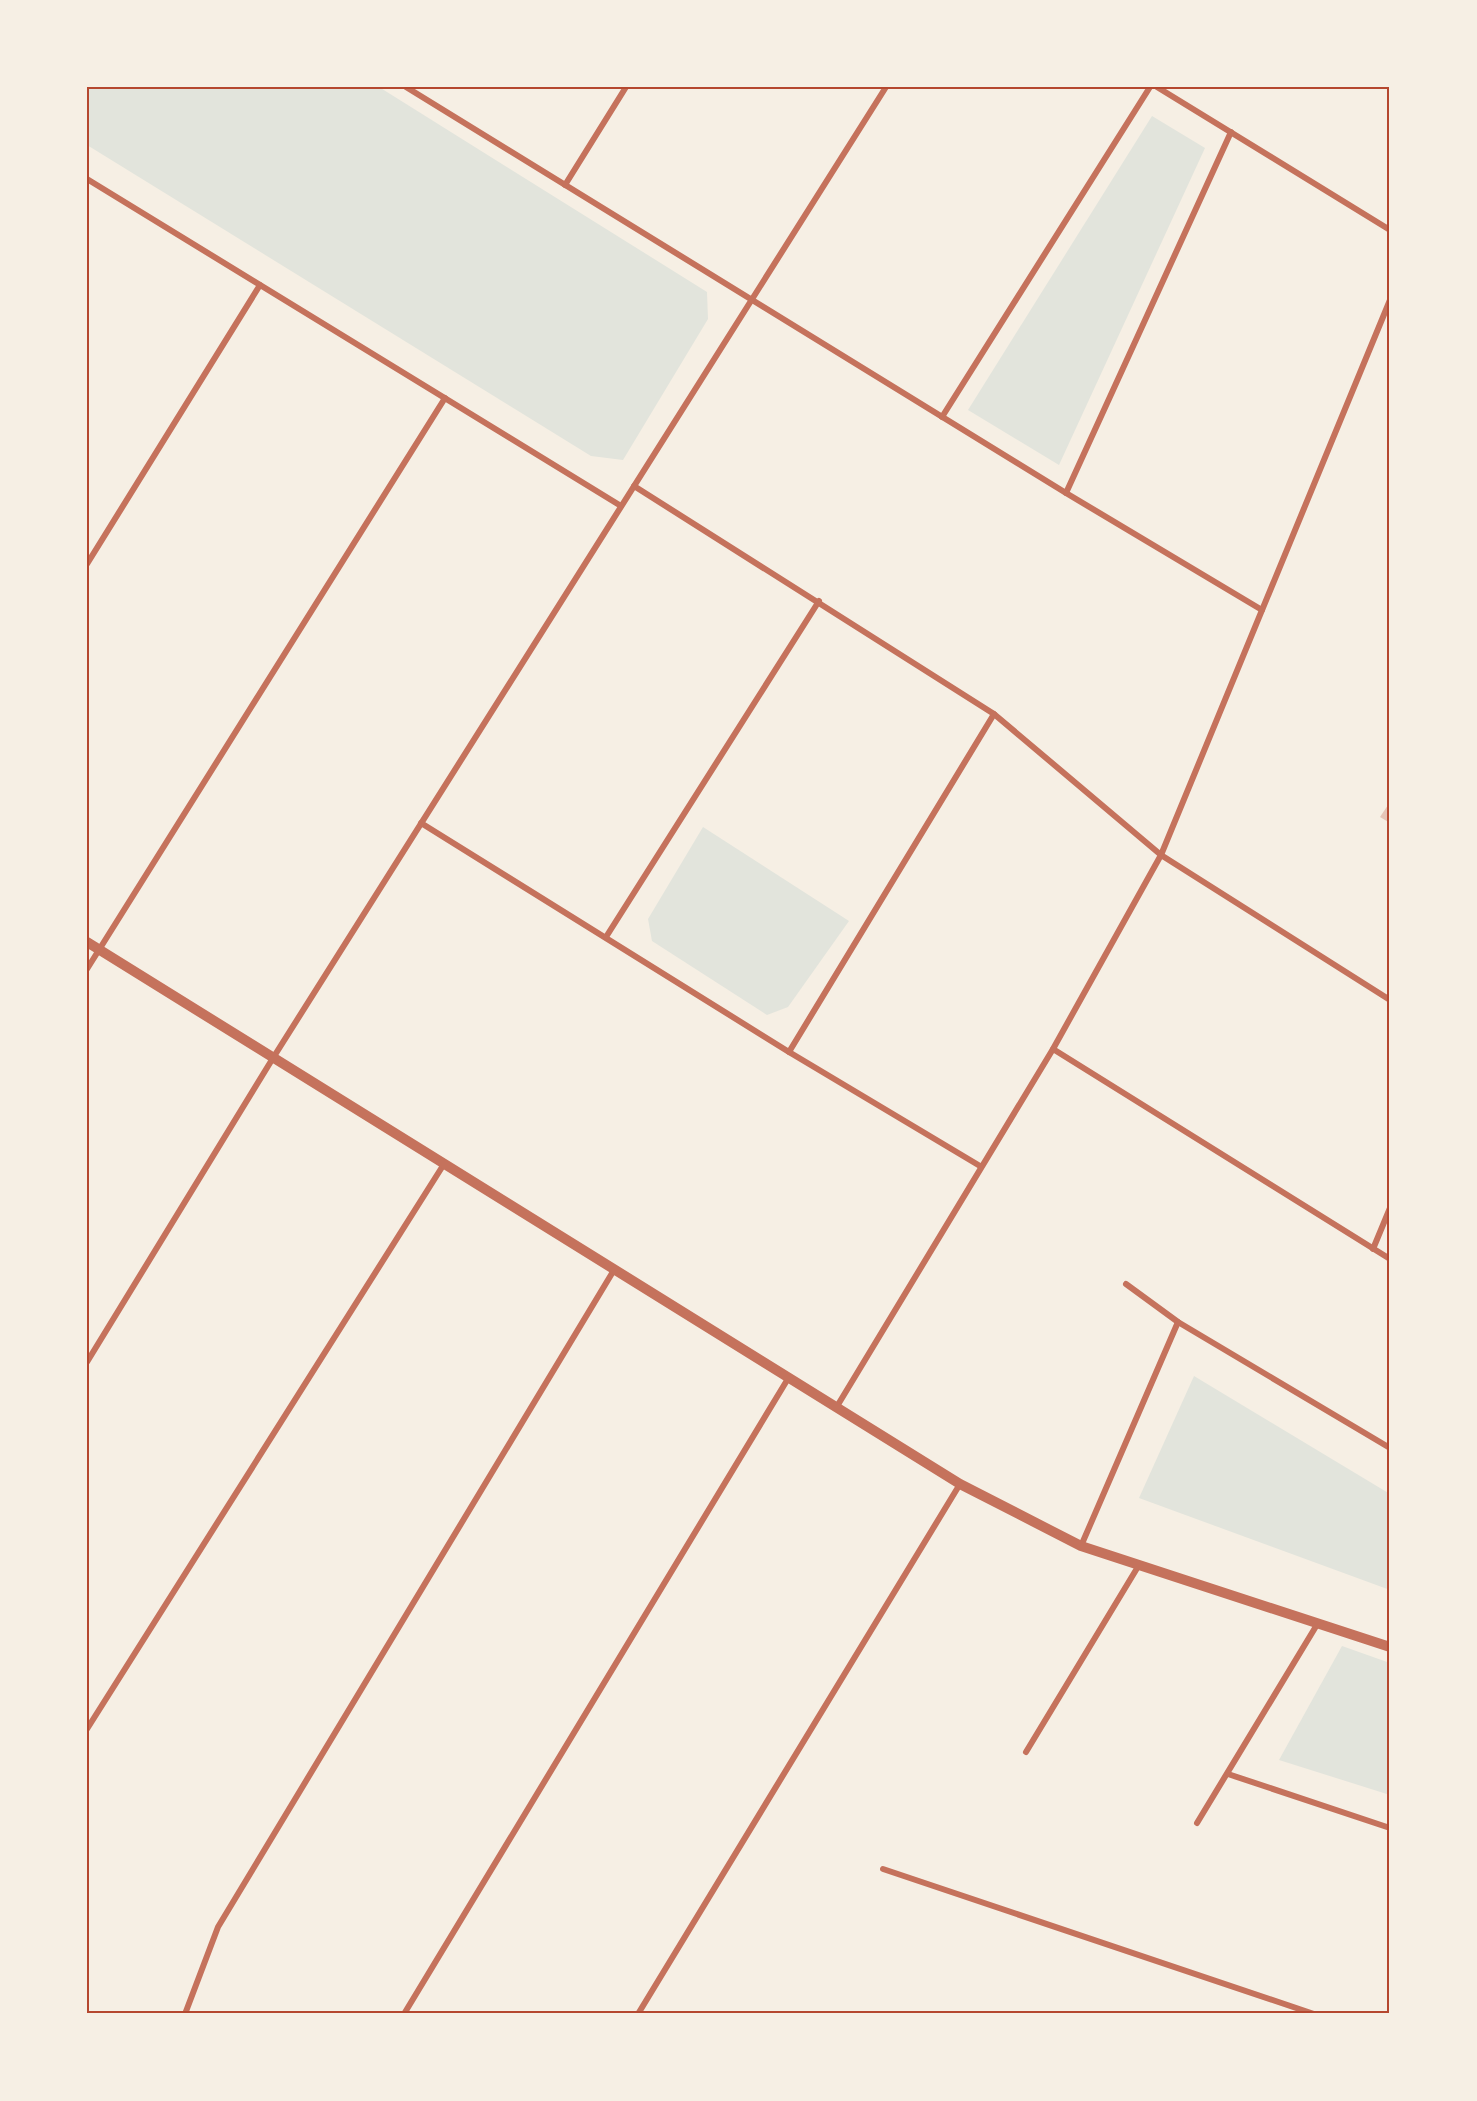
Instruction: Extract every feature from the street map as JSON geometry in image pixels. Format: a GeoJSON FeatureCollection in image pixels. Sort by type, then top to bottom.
{"type":"FeatureCollection","features":[{"type":"Feature","properties":{"kind":"street"},"geometry":{"type":"LineString","coordinates":[[406,87],[1066,493],[1262,610]]}},
{"type":"Feature","properties":{"kind":"street"},"geometry":{"type":"LineString","coordinates":[[565,185],[626,87]]}},
{"type":"Feature","properties":{"kind":"street"},"geometry":{"type":"LineString","coordinates":[[87,1362],[273,1058],[886,87]]}},
{"type":"Feature","properties":{"kind":"street"},"geometry":{"type":"LineString","coordinates":[[942,417],[1150,87]]}},
{"type":"Feature","properties":{"kind":"street"},"geometry":{"type":"LineString","coordinates":[[1156,87],[1390,230]]}},
{"type":"Feature","properties":{"kind":"street"},"geometry":{"type":"LineString","coordinates":[[1066,493],[1231,132]]}},
{"type":"Feature","properties":{"kind":"street"},"geometry":{"type":"LineString","coordinates":[[87,189],[89,181],[621,506]]}},
{"type":"Feature","properties":{"kind":"street"},"geometry":{"type":"LineString","coordinates":[[87,564],[260,285]]}},
{"type":"Feature","properties":{"kind":"street"},"geometry":{"type":"LineString","coordinates":[[836,1408],[980,1166],[1053,1049],[1161,855],[1390,300]]}},
{"type":"Feature","properties":{"kind":"street"},"geometry":{"type":"LineString","coordinates":[[87,969],[445,398]]}},
{"type":"Feature","properties":{"kind":"street"},"geometry":{"type":"LineString","coordinates":[[634,486],[819,601],[994,714],[1161,855],[1390,1000]]}},
{"type":"Feature","properties":{"kind":"street"},"geometry":{"type":"LineString","coordinates":[[606,937],[819,601]]}},
{"type":"Feature","properties":{"kind":"street"},"geometry":{"type":"LineString","coordinates":[[789,1052],[994,714]]}},
{"type":"Feature","properties":{"kind":"street"},"geometry":{"type":"LineString","coordinates":[[421,824],[789,1052],[980,1166]]}},
{"type":"Feature","properties":{"kind":"street"},"geometry":{"type":"LineString","coordinates":[[87,942],[960,1484],[1082,1546],[1390,1647]]}},
{"type":"Feature","properties":{"kind":"street"},"geometry":{"type":"LineString","coordinates":[[1053,1049],[1390,1260]]}},
{"type":"Feature","properties":{"kind":"street"},"geometry":{"type":"LineString","coordinates":[[87,1729],[444,1164]]}},
{"type":"Feature","properties":{"kind":"street"},"geometry":{"type":"LineString","coordinates":[[1373,1249],[1390,1208]]}},
{"type":"Feature","properties":{"kind":"street"},"geometry":{"type":"LineString","coordinates":[[185,2014],[218,1927],[614,1270]]}},
{"type":"Feature","properties":{"kind":"street"},"geometry":{"type":"LineString","coordinates":[[1126,1284],[1178,1322],[1390,1448]]}},
{"type":"Feature","properties":{"kind":"street"},"geometry":{"type":"LineString","coordinates":[[1082,1546],[1178,1322]]}},
{"type":"Feature","properties":{"kind":"street"},"geometry":{"type":"LineString","coordinates":[[404,2014],[789,1377]]}},
{"type":"Feature","properties":{"kind":"street"},"geometry":{"type":"LineString","coordinates":[[638,2014],[960,1484]]}},
{"type":"Feature","properties":{"kind":"street"},"geometry":{"type":"LineString","coordinates":[[1026,1752],[1140,1564]]}},
{"type":"Feature","properties":{"kind":"street"},"geometry":{"type":"LineString","coordinates":[[1197,1823],[1318,1623]]}},
{"type":"Feature","properties":{"kind":"street"},"geometry":{"type":"LineString","coordinates":[[1227,1774],[1390,1828]]}},
{"type":"Feature","properties":{"kind":"street"},"geometry":{"type":"LineString","coordinates":[[883,1869],[1314,2014]]}},
{"type":"Feature","properties":{"kind":"shaded area"},"geometry":{"type":"Polygon","coordinates":[[[87,87],[379,87],[707,292],[708,319],[623,460],[591,456],[87,145],[87,87]]]}},
{"type":"Feature","properties":{"kind":"shaded area"},"geometry":{"type":"Polygon","coordinates":[[[1152,116],[1205,148],[1059,465],[968,410],[1152,116]]]}},
{"type":"Feature","properties":{"kind":"shaded area"},"geometry":{"type":"Polygon","coordinates":[[[703,827],[849,921],[788,1007],[767,1015],[652,941],[648,919],[703,827]]]}},
{"type":"Feature","properties":{"kind":"shaded area"},"geometry":{"type":"Polygon","coordinates":[[[1194,1376],[1390,1494],[1390,1590],[1139,1498],[1194,1376]]]}},
{"type":"Feature","properties":{"kind":"shaded area"},"geometry":{"type":"Polygon","coordinates":[[[1342,1646],[1390,1663],[1390,1795],[1279,1760],[1342,1646]]]}},
{"type":"Feature","properties":{"kind":"building"},"geometry":{"type":"Polygon","coordinates":[[[1390,802],[1390,823],[1380,817],[1390,802]]]}}]}
